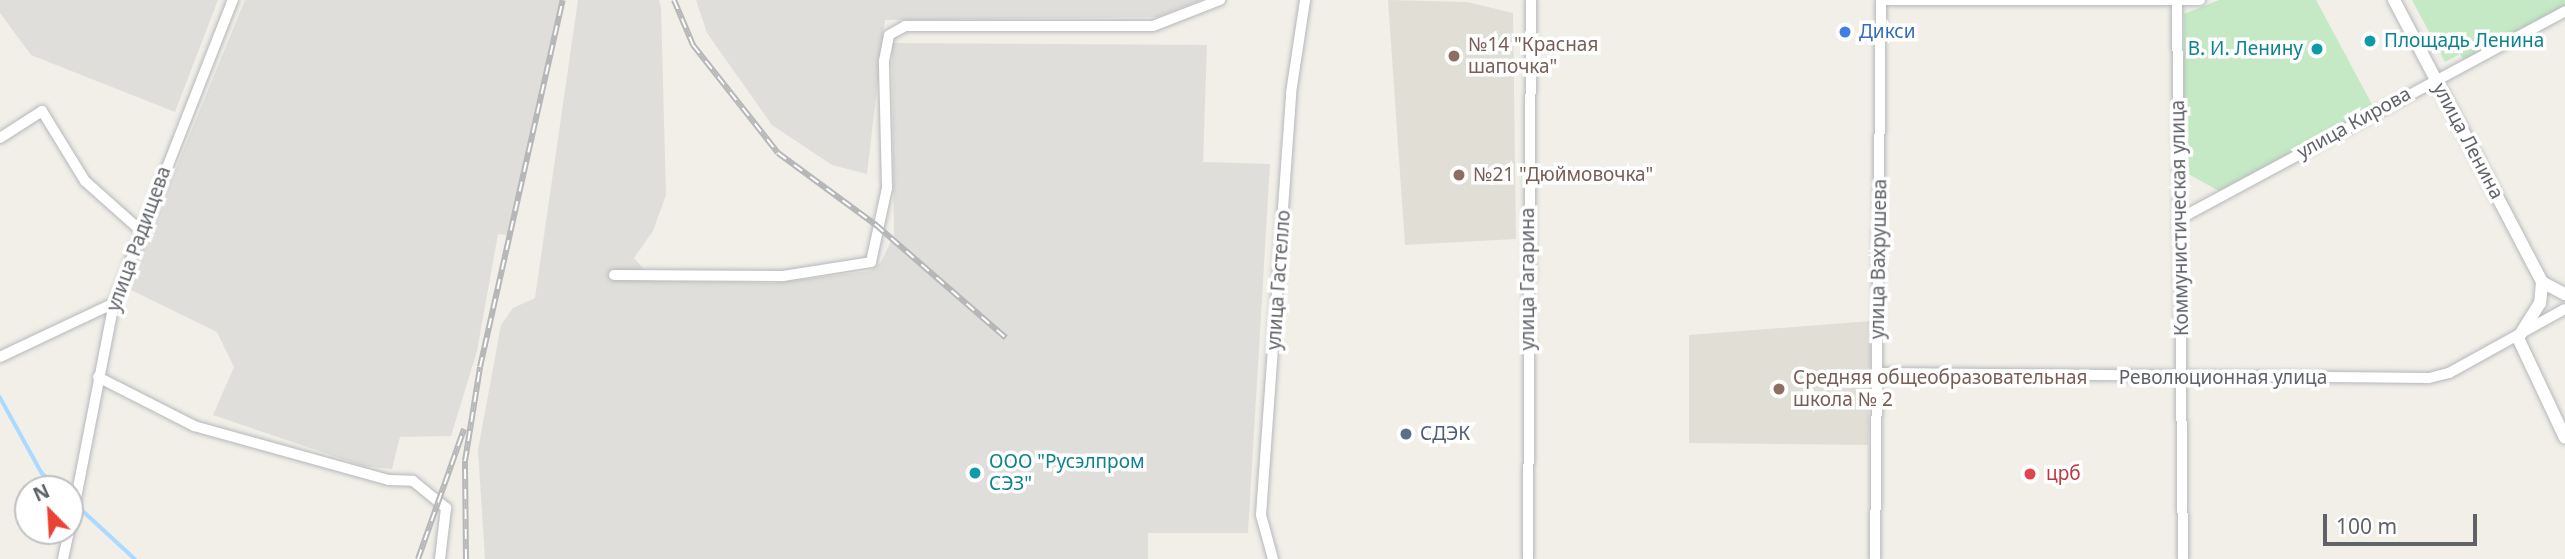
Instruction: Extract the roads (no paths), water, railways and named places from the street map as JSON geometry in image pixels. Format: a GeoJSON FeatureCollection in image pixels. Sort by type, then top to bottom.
{"type":"FeatureCollection","features":[{"type":"Feature","properties":{"kind":"main road","name":"улица Ленина"},"geometry":{"type":"LineString","coordinates":[[2394,0],[2542,282]]}},
{"type":"Feature","properties":{"kind":"main road"},"geometry":{"type":"LineString","coordinates":[[2565,294],[2542,282],[2540,303],[2518,338],[2565,438]]}},
{"type":"Feature","properties":{"kind":"street","name":"улица Радищева"},"geometry":{"type":"LineString","coordinates":[[80,475],[114,303],[140,230],[233,0]]}},
{"type":"Feature","properties":{"kind":"street"},"geometry":{"type":"LineString","coordinates":[[614,275],[783,276],[871,262],[887,188],[884,61],[889,36],[905,26],[1153,26],[1220,0]]}},
{"type":"Feature","properties":{"kind":"street","name":"улица Гастелло"},"geometry":{"type":"LineString","coordinates":[[1273,559],[1262,515],[1291,93],[1305,0]]}},
{"type":"Feature","properties":{"kind":"street","name":"улица Гагарина"},"geometry":{"type":"LineString","coordinates":[[1528,559],[1531,0]]}},
{"type":"Feature","properties":{"kind":"street"},"geometry":{"type":"LineString","coordinates":[[1883,0],[2177,4],[2200,0]]}},
{"type":"Feature","properties":{"kind":"street","name":"улица Вахрушева"},"geometry":{"type":"LineString","coordinates":[[1875,559],[1883,0]]}},
{"type":"Feature","properties":{"kind":"street","name":"Коммунистическая улица"},"geometry":{"type":"LineString","coordinates":[[2177,4],[2183,559]]}},
{"type":"Feature","properties":{"kind":"street","name":"улица Кирова"},"geometry":{"type":"LineString","coordinates":[[2181,218],[2434,78],[2565,11]]}},
{"type":"Feature","properties":{"kind":"street"},"geometry":{"type":"LineString","coordinates":[[0,138],[42,111],[85,181],[140,230]]}},
{"type":"Feature","properties":{"kind":"street"},"geometry":{"type":"LineString","coordinates":[[0,357],[114,303]]}},
{"type":"Feature","properties":{"kind":"street","name":"Революционная улица"},"geometry":{"type":"LineString","coordinates":[[1877,373],[2180,379],[2429,377],[2518,338],[2565,309]]}},
{"type":"Feature","properties":{"kind":"street"},"geometry":{"type":"LineString","coordinates":[[98,377],[194,426],[388,480],[413,481],[446,508],[440,559]]}},
{"type":"Feature","properties":{"kind":"waterway"},"geometry":{"type":"LineString","coordinates":[[0,397],[44,475]]}},
{"type":"Feature","properties":{"kind":"waterway"},"geometry":{"type":"LineString","coordinates":[[84,512],[135,559]]}},
{"type":"Feature","properties":{"kind":"railway"},"geometry":{"type":"LineString","coordinates":[[466,559],[465,461],[480,367],[563,0]]}},
{"type":"Feature","properties":{"kind":"railway"},"geometry":{"type":"LineString","coordinates":[[674,0],[693,45],[778,153],[876,225],[1006,338]]}},
{"type":"Feature","properties":{"kind":"railway"},"geometry":{"type":"LineString","coordinates":[[418,559],[464,429]]}},
{"type":"Feature","properties":{"kind":"place","name":"Дикси"},"geometry":{"type":"Point","coordinates":[1845,32]}},
{"type":"Feature","properties":{"kind":"place","name":"Площадь Ленина"},"geometry":{"type":"Point","coordinates":[2370,41]}},
{"type":"Feature","properties":{"kind":"place","name":"В. И. Ленину"},"geometry":{"type":"Point","coordinates":[2317,49]}},
{"type":"Feature","properties":{"kind":"place","name":"№14 \"Красная шапочка\""},"geometry":{"type":"Point","coordinates":[1454,56]}},
{"type":"Feature","properties":{"kind":"place","name":"№21 \"Дюймовочка\""},"geometry":{"type":"Point","coordinates":[1459,175]}},
{"type":"Feature","properties":{"kind":"place","name":"Средняя общеобразовательная школа № 2"},"geometry":{"type":"Point","coordinates":[1779,389]}},
{"type":"Feature","properties":{"kind":"place","name":"СДЭК"},"geometry":{"type":"Point","coordinates":[1406,434]}},
{"type":"Feature","properties":{"kind":"place","name":"ООО \"Русэлпром СЭЗ\""},"geometry":{"type":"Point","coordinates":[975,473]}},
{"type":"Feature","properties":{"kind":"place","name":"црб"},"geometry":{"type":"Point","coordinates":[2030,474]}}]}
